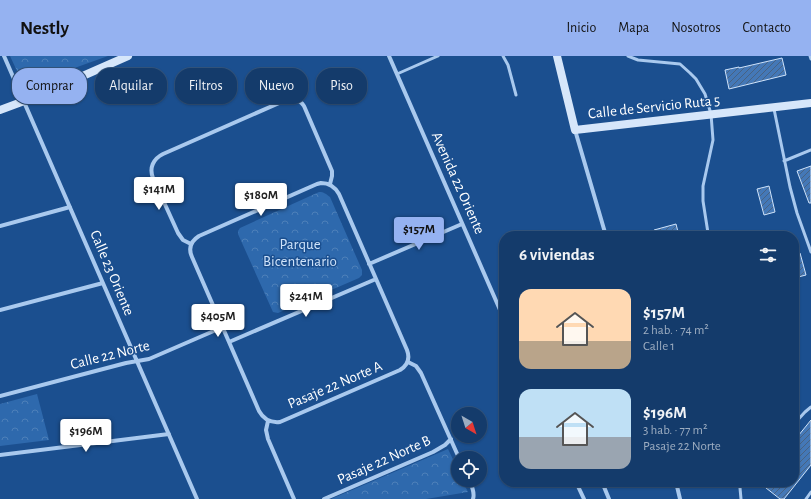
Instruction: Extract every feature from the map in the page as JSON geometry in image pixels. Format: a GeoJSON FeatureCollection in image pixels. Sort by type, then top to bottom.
{"type":"FeatureCollection","features":[{"type":"Feature","properties":{"kind":"street","name":"Calle 23 Oriente"},"geometry":{"type":"LineString","coordinates":[[4,56],[12,74]]}},
{"type":"Feature","properties":{"kind":"street"},"geometry":{"type":"LineString","coordinates":[[87,74],[128,56]]}},
{"type":"Feature","properties":{"kind":"street","name":"Avenida 22 Oriente"},"geometry":{"type":"LineString","coordinates":[[389,56],[499,308]]}},
{"type":"Feature","properties":{"kind":"street","name":"Calle de Servicio Ruta 5"},"geometry":{"type":"LineString","coordinates":[[557,56],[575,130],[811,103]]}},
{"type":"Feature","properties":{"kind":"street"},"geometry":{"type":"LineString","coordinates":[[191,244],[183,240],[178,233],[152,174],[152,164],[158,156],[286,100],[296,99],[304,106],[332,171],[330,184]]}},
{"type":"Feature","properties":{"kind":"street"},"geometry":{"type":"LineString","coordinates":[[0,110],[16,104]]}},
{"type":"Feature","properties":{"kind":"street","name":"Calle 23 Oriente"},"geometry":{"type":"LineString","coordinates":[[25,104],[197,499]]}},
{"type":"Feature","properties":{"kind":"street"},"geometry":{"type":"LineString","coordinates":[[575,130],[605,231]]}},
{"type":"Feature","properties":{"kind":"street"},"geometry":{"type":"LineString","coordinates":[[294,499],[268,440],[266,430],[268,421],[259,411],[190,253],[191,244],[195,238],[310,187],[321,183],[330,184],[339,194],[407,350],[408,362],[412,363],[419,369],[451,439]]}},
{"type":"Feature","properties":{"kind":"street"},"geometry":{"type":"LineString","coordinates":[[0,226],[70,207]]}},
{"type":"Feature","properties":{"kind":"street"},"geometry":{"type":"LineString","coordinates":[[369,264],[462,224]]}},
{"type":"Feature","properties":{"kind":"street"},"geometry":{"type":"LineString","coordinates":[[229,342],[376,279]]}},
{"type":"Feature","properties":{"kind":"street"},"geometry":{"type":"LineString","coordinates":[[0,310],[103,283]]}},
{"type":"Feature","properties":{"kind":"street","name":"Calle 22 Norte"},"geometry":{"type":"LineString","coordinates":[[0,396],[126,363],[149,359],[223,327]]}},
{"type":"Feature","properties":{"kind":"street","name":"Pasaje 22 Norte A"},"geometry":{"type":"LineString","coordinates":[[268,421],[276,422],[287,419],[400,370],[408,362]]}},
{"type":"Feature","properties":{"kind":"street"},"geometry":{"type":"LineString","coordinates":[[0,455],[169,434]]}},
{"type":"Feature","properties":{"kind":"street","name":"Pasaje 22 Norte B"},"geometry":{"type":"LineString","coordinates":[[324,499],[433,452],[445,445],[451,439]]}},
{"type":"Feature","properties":{"kind":"street"},"geometry":{"type":"LineString","coordinates":[[472,487],[473,499]]}},
{"type":"Feature","properties":{"kind":"street"},"geometry":{"type":"LineString","coordinates":[[578,487],[584,499]]}},
{"type":"Feature","properties":{"kind":"street"},"geometry":{"type":"LineString","coordinates":[[604,487],[609,499]]}},
{"type":"Feature","properties":{"kind":"street"},"geometry":{"type":"LineString","coordinates":[[677,487],[680,499]]}},
{"type":"Feature","properties":{"kind":"lane"},"geometry":{"type":"LineString","coordinates":[[397,74],[438,56]]}},
{"type":"Feature","properties":{"kind":"lane"},"geometry":{"type":"LineString","coordinates":[[503,56],[508,65],[516,95]]}},
{"type":"Feature","properties":{"kind":"lane"},"geometry":{"type":"LineString","coordinates":[[628,56],[638,60],[680,64],[696,79],[705,94],[712,114],[713,140],[702,186],[708,231]]}},
{"type":"Feature","properties":{"kind":"lane"},"geometry":{"type":"LineString","coordinates":[[774,108],[784,161],[797,213],[811,252]]}},
{"type":"Feature","properties":{"kind":"lane"},"geometry":{"type":"LineString","coordinates":[[784,161],[811,150]]}},
{"type":"Feature","properties":{"kind":"lane"},"geometry":{"type":"LineString","coordinates":[[799,419],[811,407]]}},
{"type":"Feature","properties":{"kind":"lane"},"geometry":{"type":"LineString","coordinates":[[741,487],[741,499]]}},
{"type":"Feature","properties":{"kind":"lane"},"geometry":{"type":"LineString","coordinates":[[806,499],[811,492]]}},
{"type":"Feature","properties":{"kind":"green space"},"geometry":{"type":"Polygon","coordinates":[[[10,56],[108,56],[74,68],[16,68],[10,56]]]}},
{"type":"Feature","properties":{"kind":"green space","name":"Parque Bicentenario"},"geometry":{"type":"Polygon","coordinates":[[[319,192],[330,197],[362,270],[362,275],[359,278],[278,313],[273,312],[238,231],[240,228],[319,192]]]}},
{"type":"Feature","properties":{"kind":"green space"},"geometry":{"type":"Polygon","coordinates":[[[37,394],[49,440],[0,446],[0,404],[37,394]]]}},
{"type":"Feature","properties":{"kind":"green space"},"geometry":{"type":"Polygon","coordinates":[[[448,449],[451,455],[451,487],[466,487],[468,492],[426,499],[331,499],[448,449]]]}},
{"type":"Feature","properties":{"kind":"building"},"geometry":{"type":"Polygon","coordinates":[[[782,58],[786,75],[729,89],[725,70],[782,58]]]}},
{"type":"Feature","properties":{"kind":"building"},"geometry":{"type":"Polygon","coordinates":[[[811,166],[811,203],[809,203],[797,171],[811,166]]]}},
{"type":"Feature","properties":{"kind":"building"},"geometry":{"type":"Polygon","coordinates":[[[769,186],[775,212],[764,215],[757,189],[769,186]]]}},
{"type":"Feature","properties":{"kind":"building"},"geometry":{"type":"Polygon","coordinates":[[[676,224],[678,231],[654,231],[676,224]]]}},
{"type":"Feature","properties":{"kind":"building"},"geometry":{"type":"Polygon","coordinates":[[[799,253],[806,275],[799,277],[799,253]]]}},
{"type":"Feature","properties":{"kind":"building"},"geometry":{"type":"Polygon","coordinates":[[[811,420],[811,465],[799,480],[799,435],[811,420]]]}},
{"type":"Feature","properties":{"kind":"building"},"geometry":{"type":"Polygon","coordinates":[[[765,487],[794,487],[784,499],[780,499],[765,487]]]}}]}
